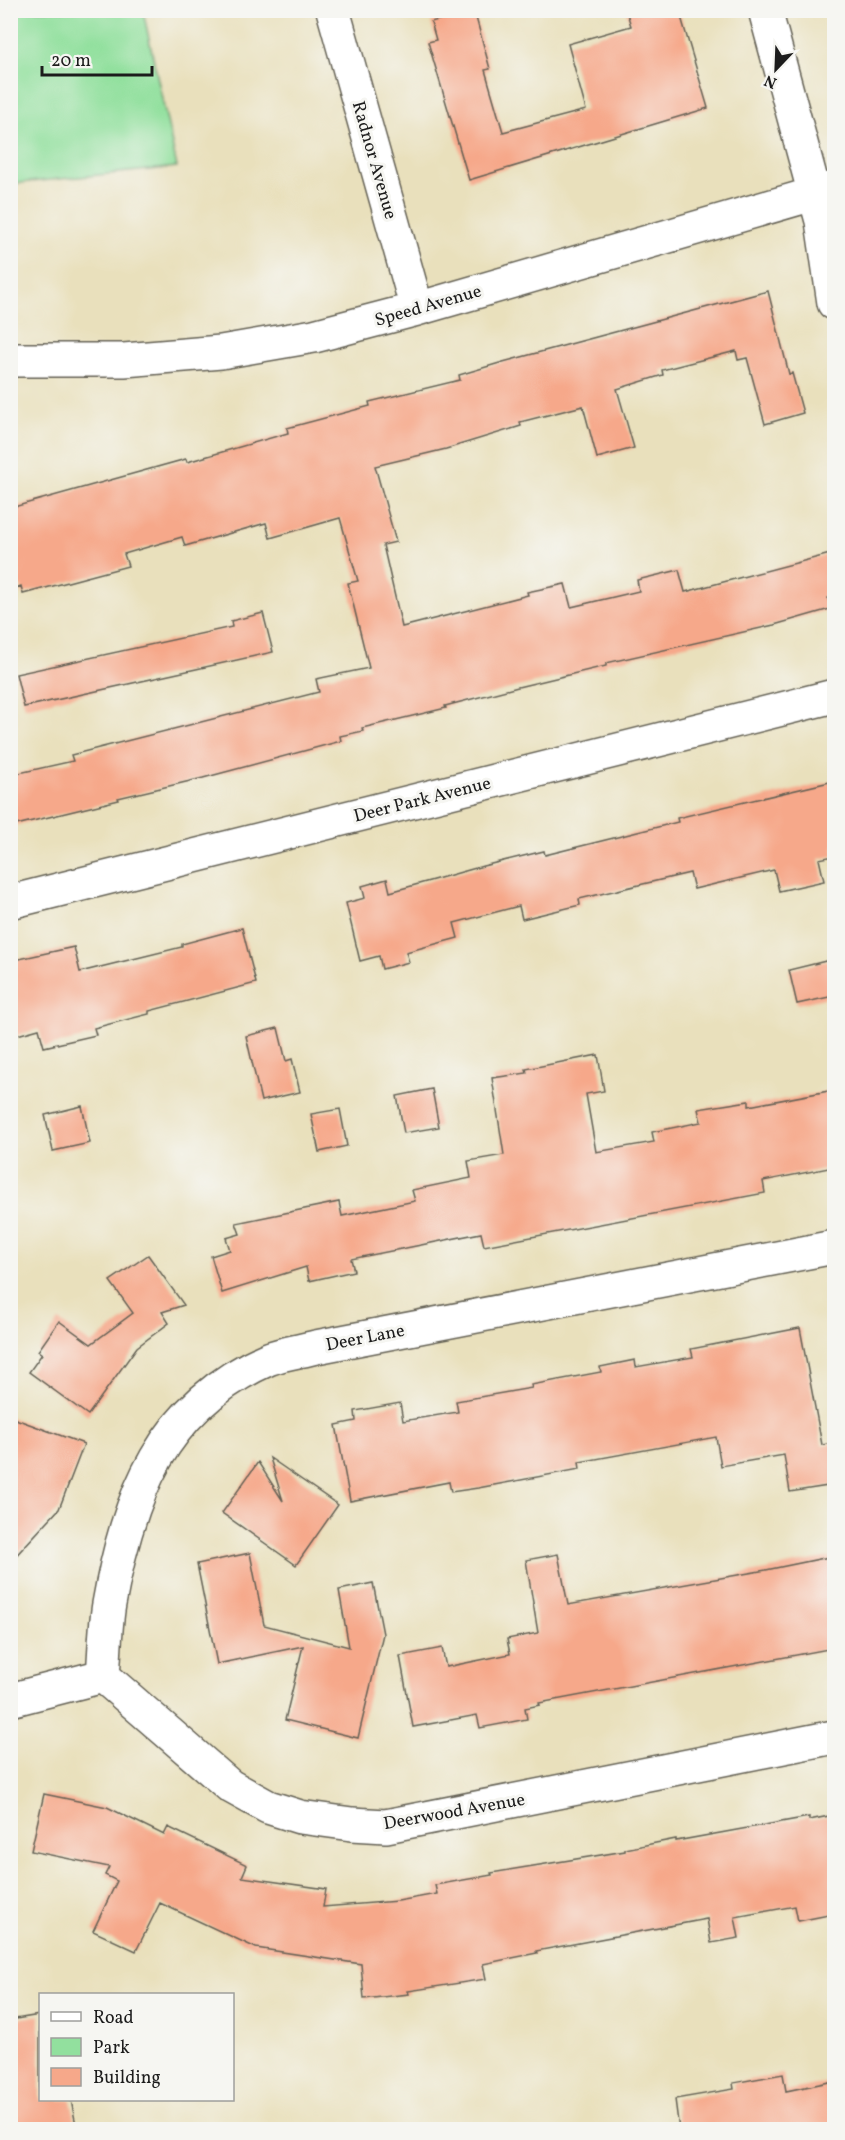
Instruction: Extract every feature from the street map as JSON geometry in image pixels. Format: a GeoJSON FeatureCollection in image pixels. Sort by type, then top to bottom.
{"type":"FeatureCollection","features":[{"type":"Feature","properties":{"kind":"street","name":"Radnor Avenue"},"geometry":{"type":"LineString","coordinates":[[333,10],[417,309]]}},
{"type":"Feature","properties":{"kind":"street"},"geometry":{"type":"LineString","coordinates":[[765,10],[824,191],[822,221],[834,303]]}},
{"type":"Feature","properties":{"kind":"street","name":"Speed Avenue"},"geometry":{"type":"LineString","coordinates":[[10,360],[124,360],[221,352],[314,336],[417,309],[824,191]]}},
{"type":"Feature","properties":{"kind":"street","name":"Deer Park Avenue"},"geometry":{"type":"LineString","coordinates":[[10,902],[834,696]]}},
{"type":"Feature","properties":{"kind":"street","name":"Deer Lane"},"geometry":{"type":"LineString","coordinates":[[103,1676],[109,1605],[126,1528],[143,1480],[170,1435],[191,1410],[224,1383],[269,1359],[316,1347],[834,1247]]}},
{"type":"Feature","properties":{"kind":"street"},"geometry":{"type":"LineString","coordinates":[[10,1700],[103,1676]]}},
{"type":"Feature","properties":{"kind":"street","name":"Deerwood Avenue"},"geometry":{"type":"LineString","coordinates":[[103,1676],[230,1786],[268,1807],[289,1814],[352,1824],[386,1826],[834,1737]]}},
{"type":"Feature","properties":{"kind":"green space"},"geometry":{"type":"Polygon","coordinates":[[[11,10],[143,11],[177,167],[11,184],[11,10]]]}},
{"type":"Feature","properties":{"kind":"building"},"geometry":{"type":"Polygon","coordinates":[[[474,10],[490,69],[485,70],[503,132],[586,110],[568,44],[631,26],[626,10],[679,10],[708,108],[469,180],[428,42],[436,40],[431,22],[474,10]]]}},
{"type":"Feature","properties":{"kind":"building"},"geometry":{"type":"Polygon","coordinates":[[[768,291],[789,374],[792,373],[803,413],[765,424],[747,358],[738,360],[736,351],[662,370],[663,375],[617,389],[634,448],[597,458],[583,406],[520,422],[521,426],[446,449],[375,466],[396,542],[383,545],[402,627],[528,595],[527,592],[565,584],[571,607],[639,591],[637,580],[679,570],[685,592],[834,553],[834,597],[828,598],[830,609],[774,625],[606,663],[606,666],[362,728],[363,731],[340,736],[341,741],[16,825],[10,800],[10,775],[73,761],[71,755],[319,692],[316,679],[369,668],[348,583],[358,581],[340,518],[270,538],[266,523],[185,546],[182,537],[124,554],[128,566],[23,594],[21,586],[10,590],[10,508],[288,433],[287,428],[370,406],[369,402],[460,380],[459,375],[503,362],[768,291]]]}},
{"type":"Feature","properties":{"kind":"building"},"geometry":{"type":"Polygon","coordinates":[[[263,613],[273,652],[24,707],[16,674],[232,627],[231,621],[263,613]]]}},
{"type":"Feature","properties":{"kind":"building"},"geometry":{"type":"Polygon","coordinates":[[[834,781],[834,856],[819,859],[824,881],[779,891],[774,870],[694,889],[690,873],[579,899],[580,905],[522,919],[519,906],[454,923],[458,938],[406,952],[409,962],[382,969],[379,956],[360,961],[346,903],[365,898],[362,886],[387,879],[390,892],[483,866],[544,851],[545,855],[678,822],[677,818],[834,781]]]}},
{"type":"Feature","properties":{"kind":"building"},"geometry":{"type":"Polygon","coordinates":[[[242,928],[256,983],[149,1011],[149,1014],[94,1028],[96,1035],[44,1047],[39,1029],[10,1037],[10,961],[74,947],[80,972],[182,947],[182,944],[242,928]]]}},
{"type":"Feature","properties":{"kind":"building"},"geometry":{"type":"Polygon","coordinates":[[[830,960],[834,996],[797,1004],[789,970],[830,960]]]}},
{"type":"Feature","properties":{"kind":"building"},"geometry":{"type":"Polygon","coordinates":[[[278,1028],[286,1061],[292,1059],[300,1092],[261,1101],[246,1036],[278,1028]]]}},
{"type":"Feature","properties":{"kind":"building"},"geometry":{"type":"Polygon","coordinates":[[[598,1055],[604,1091],[586,1094],[596,1152],[654,1142],[652,1132],[701,1122],[698,1109],[749,1101],[749,1106],[834,1090],[834,1167],[763,1181],[765,1193],[484,1246],[481,1233],[351,1259],[354,1271],[309,1281],[306,1267],[222,1293],[211,1256],[230,1250],[226,1238],[240,1234],[236,1223],[339,1202],[342,1216],[415,1201],[412,1190],[471,1178],[468,1161],[504,1155],[492,1078],[527,1073],[526,1069],[598,1055]]]}},
{"type":"Feature","properties":{"kind":"building"},"geometry":{"type":"Polygon","coordinates":[[[432,1089],[439,1127],[404,1133],[397,1096],[432,1089]]]}},
{"type":"Feature","properties":{"kind":"building"},"geometry":{"type":"Polygon","coordinates":[[[82,1106],[90,1143],[53,1151],[45,1115],[82,1106]]]}},
{"type":"Feature","properties":{"kind":"building"},"geometry":{"type":"Polygon","coordinates":[[[340,1109],[347,1146],[319,1152],[311,1114],[340,1109]]]}},
{"type":"Feature","properties":{"kind":"building"},"geometry":{"type":"Polygon","coordinates":[[[148,1255],[184,1305],[162,1312],[169,1323],[137,1347],[88,1415],[29,1372],[42,1354],[38,1351],[59,1321],[91,1344],[133,1313],[110,1281],[148,1255]]]}},
{"type":"Feature","properties":{"kind":"building"},"geometry":{"type":"Polygon","coordinates":[[[800,1328],[822,1445],[834,1443],[834,1485],[790,1492],[784,1455],[721,1466],[716,1437],[579,1462],[580,1469],[478,1488],[451,1492],[449,1482],[350,1501],[336,1425],[356,1421],[355,1411],[400,1403],[403,1421],[458,1412],[456,1401],[532,1388],[531,1385],[601,1372],[600,1367],[635,1360],[636,1367],[693,1357],[691,1349],[800,1328]]]}},
{"type":"Feature","properties":{"kind":"building"},"geometry":{"type":"Polygon","coordinates":[[[10,1417],[84,1444],[59,1509],[10,1562],[10,1417]]]}},
{"type":"Feature","properties":{"kind":"building"},"geometry":{"type":"Polygon","coordinates":[[[270,1458],[338,1505],[296,1565],[222,1513],[258,1462],[283,1501],[270,1458]]]}},
{"type":"Feature","properties":{"kind":"building"},"geometry":{"type":"Polygon","coordinates":[[[250,1553],[264,1625],[349,1647],[339,1590],[373,1583],[383,1634],[358,1738],[285,1720],[303,1646],[217,1664],[197,1564],[250,1553]]]}},
{"type":"Feature","properties":{"kind":"building"},"geometry":{"type":"Polygon","coordinates":[[[558,1554],[568,1605],[834,1556],[834,1648],[539,1703],[540,1705],[525,1708],[527,1719],[480,1728],[477,1715],[413,1727],[400,1656],[442,1648],[446,1667],[510,1654],[507,1639],[538,1633],[526,1560],[558,1554]]]}},
{"type":"Feature","properties":{"kind":"building"},"geometry":{"type":"Polygon","coordinates":[[[44,1794],[107,1807],[164,1835],[168,1827],[247,1865],[242,1877],[326,1889],[323,1907],[398,1901],[437,1894],[435,1885],[492,1875],[491,1873],[625,1851],[625,1849],[676,1839],[676,1841],[809,1817],[809,1820],[834,1815],[834,1914],[798,1921],[795,1906],[735,1917],[739,1938],[711,1943],[707,1919],[536,1951],[537,1953],[483,1964],[486,1979],[408,1991],[409,1994],[364,1999],[361,1964],[256,1948],[160,1903],[136,1951],[93,1931],[117,1881],[105,1875],[109,1867],[31,1851],[44,1794]]]}},
{"type":"Feature","properties":{"kind":"building"},"geometry":{"type":"Polygon","coordinates":[[[39,2015],[39,2101],[71,2101],[76,2125],[51,2130],[10,2130],[10,2020],[39,2015]]]}},
{"type":"Feature","properties":{"kind":"building"},"geometry":{"type":"Polygon","coordinates":[[[783,2074],[786,2091],[834,2081],[834,2130],[679,2130],[675,2099],[734,2089],[733,2083],[783,2074]]]}}]}
